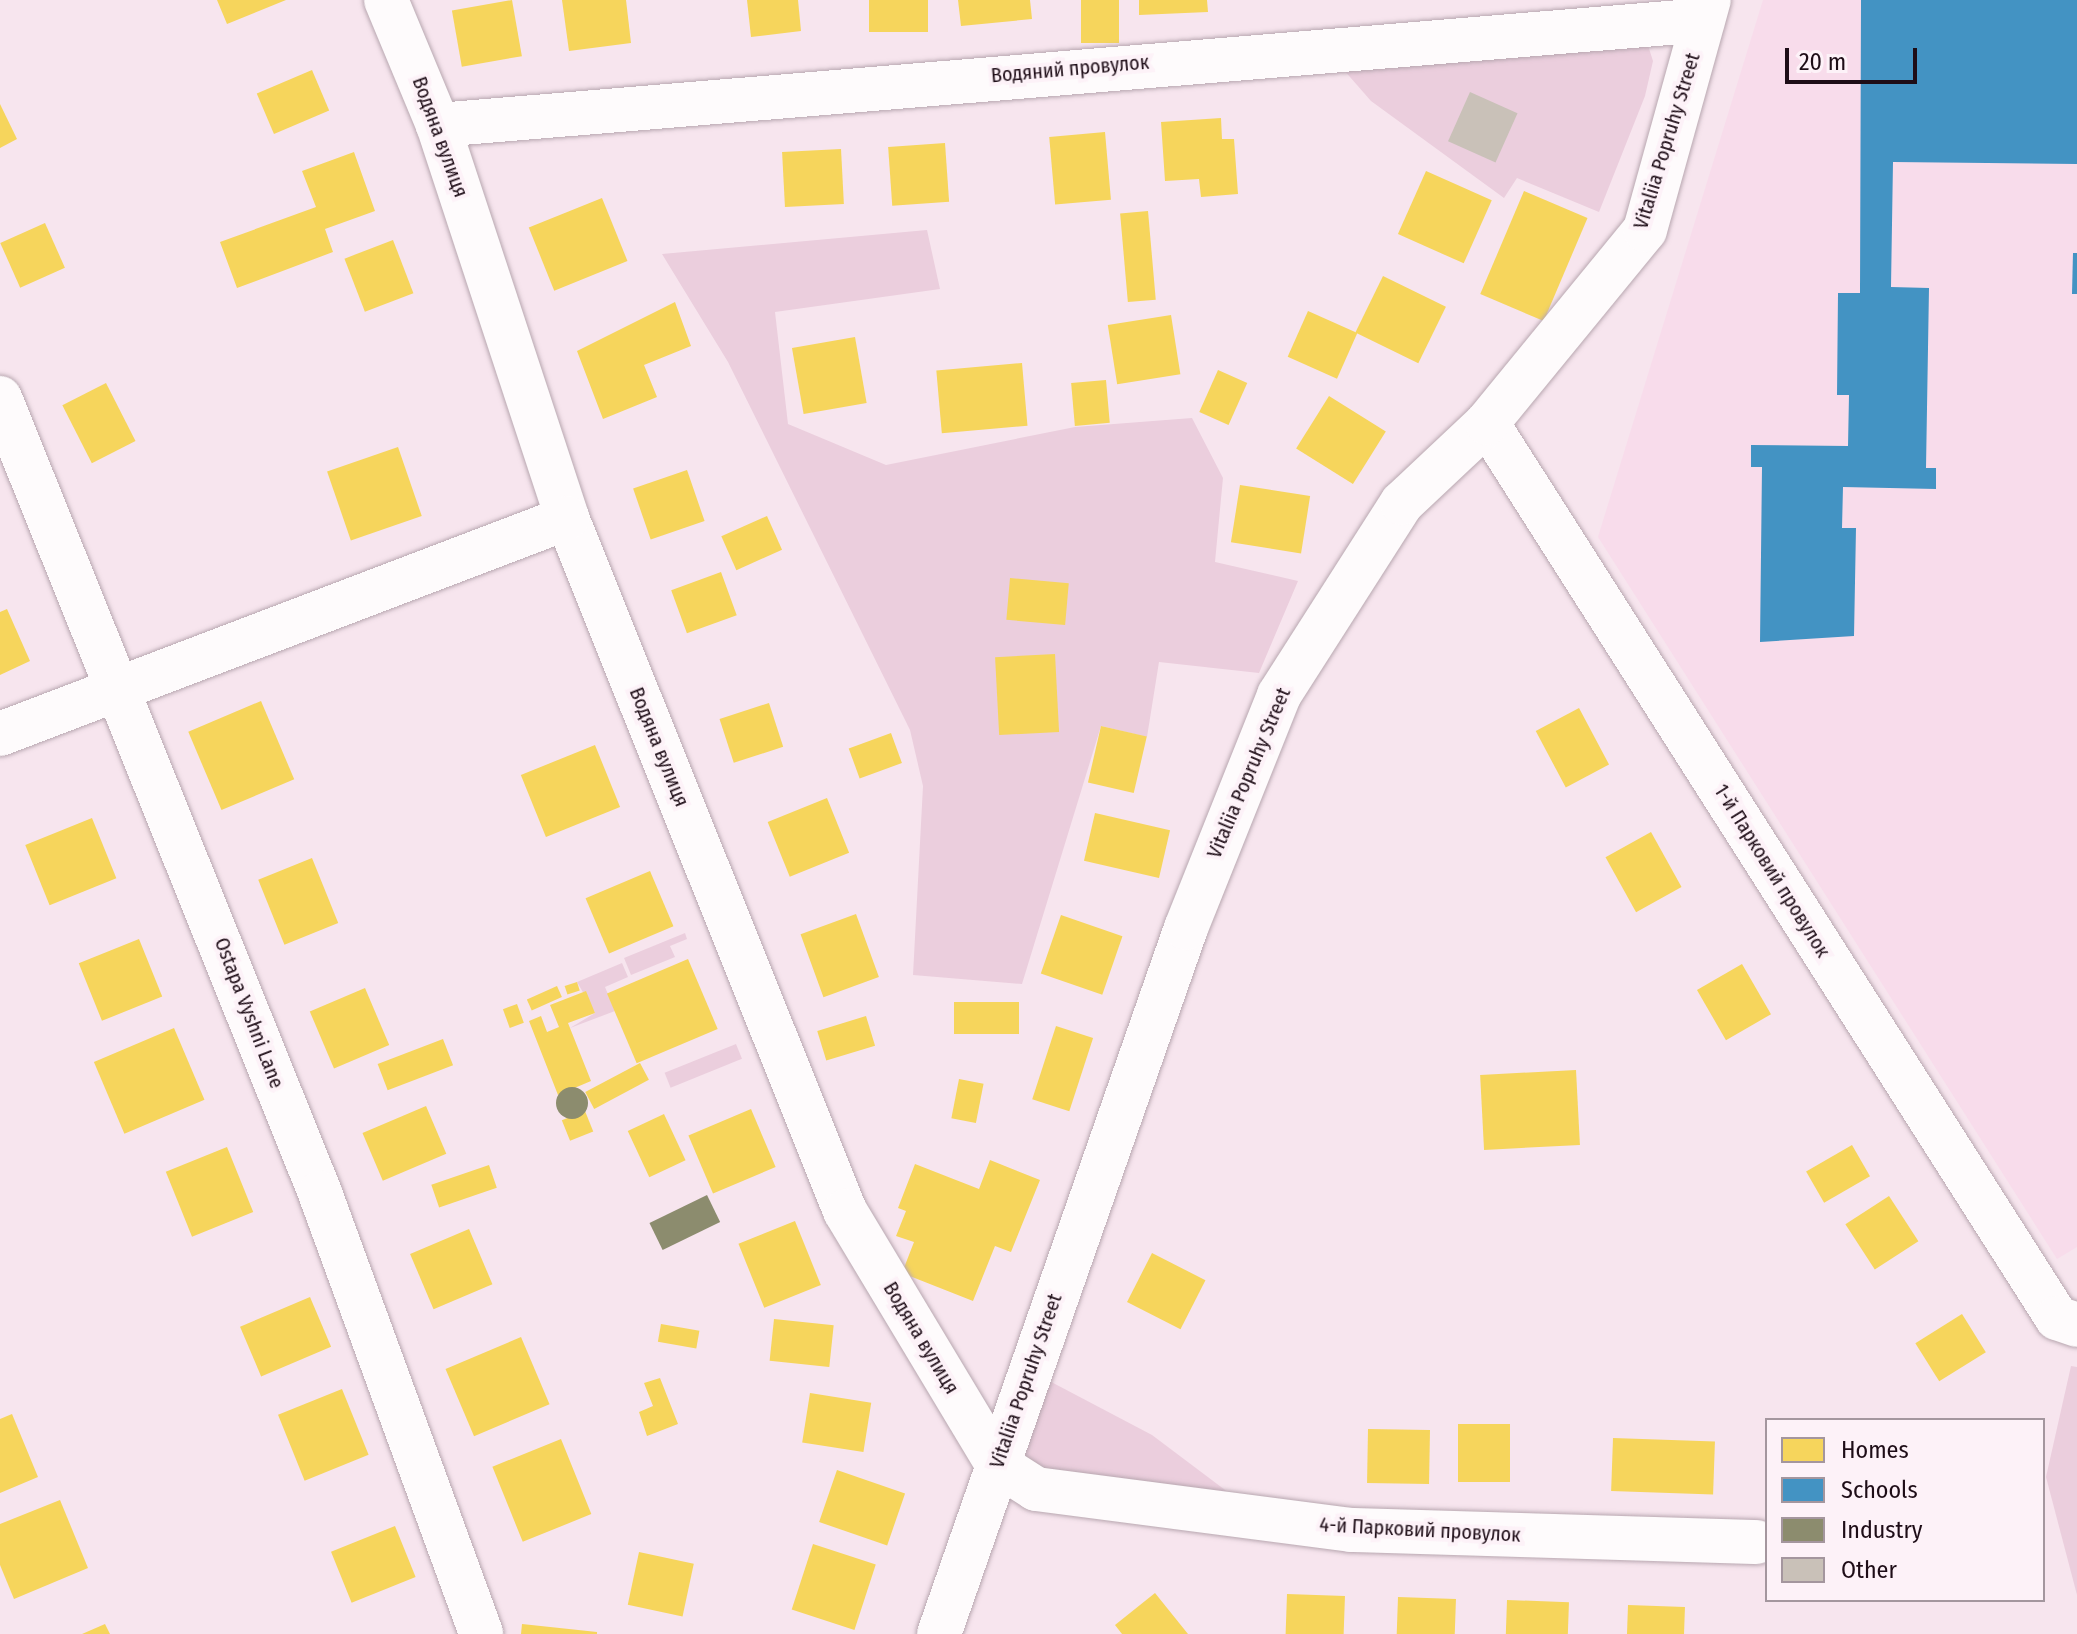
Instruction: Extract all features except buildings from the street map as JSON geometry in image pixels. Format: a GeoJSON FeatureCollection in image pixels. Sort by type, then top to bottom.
{"type":"FeatureCollection","features":[{"type":"Feature","properties":{"kind":"street","name":"Водяна вулиця"},"geometry":{"type":"LineString","coordinates":[[386,0],[438,125],[567,518],[845,1211],[997,1464]]}},
{"type":"Feature","properties":{"kind":"street","name":"Водяний провулок"},"geometry":{"type":"LineString","coordinates":[[438,125],[1706,10]]}},
{"type":"Feature","properties":{"kind":"street","name":"Vitaliia Popruhy Street"},"geometry":{"type":"LineString","coordinates":[[939,1634],[1186,928],[1279,695],[1402,503],[1487,423],[1645,230],[1706,10]]}},
{"type":"Feature","properties":{"kind":"street","name":"Ostapa Vyshni Lane"},"geometry":{"type":"LineString","coordinates":[[0,398],[120,683],[320,1193],[481,1634]]}},
{"type":"Feature","properties":{"kind":"street","name":"1-й Парковий провулок"},"geometry":{"type":"LineString","coordinates":[[1487,423],[2067,1322]]}},
{"type":"Feature","properties":{"kind":"street"},"geometry":{"type":"LineString","coordinates":[[0,734],[120,683],[567,518]]}},
{"type":"Feature","properties":{"kind":"street","name":"4-й Парковий провулок"},"geometry":{"type":"LineString","coordinates":[[997,1464],[1036,1489],[1351,1530],[1757,1542]]}},
{"type":"Feature","properties":{"kind":"shaded area"},"geometry":{"type":"Polygon","coordinates":[[[1763,0],[2077,0],[2077,1247],[2057,1259],[1598,537],[1763,0]]]}},
{"type":"Feature","properties":{"kind":"shaded area"},"geometry":{"type":"Polygon","coordinates":[[[1645,36],[1653,61],[1645,96],[1599,212],[1517,178],[1504,198],[1371,101],[1336,61],[1645,36]]]}},
{"type":"Feature","properties":{"kind":"shaded area"},"geometry":{"type":"Polygon","coordinates":[[[927,230],[940,289],[775,312],[788,424],[886,465],[1075,427],[1192,418],[1223,478],[1215,562],[1298,581],[1259,673],[1159,662],[1147,737],[1101,726],[1022,984],[913,975],[923,786],[910,730],[728,362],[662,254],[927,230]]]}},
{"type":"Feature","properties":{"kind":"shaded area"},"geometry":{"type":"Polygon","coordinates":[[[685,933],[687,939],[670,946],[675,957],[631,975],[624,958],[685,933]]]}},
{"type":"Feature","properties":{"kind":"shaded area"},"geometry":{"type":"Polygon","coordinates":[[[622,963],[628,977],[605,987],[615,1011],[570,1028],[595,1013],[577,982],[622,963]]]}},
{"type":"Feature","properties":{"kind":"shaded area"},"geometry":{"type":"Polygon","coordinates":[[[736,1044],[742,1059],[671,1088],[665,1073],[736,1044]]]}},
{"type":"Feature","properties":{"kind":"shaded area"},"geometry":{"type":"Polygon","coordinates":[[[2071,1366],[2077,1367],[2077,1595],[2046,1477],[2071,1366]]]}},
{"type":"Feature","properties":{"kind":"shaded area"},"geometry":{"type":"Polygon","coordinates":[[[1038,1375],[1152,1435],[1249,1508],[1040,1478],[1008,1459],[1038,1375]]]}}]}
